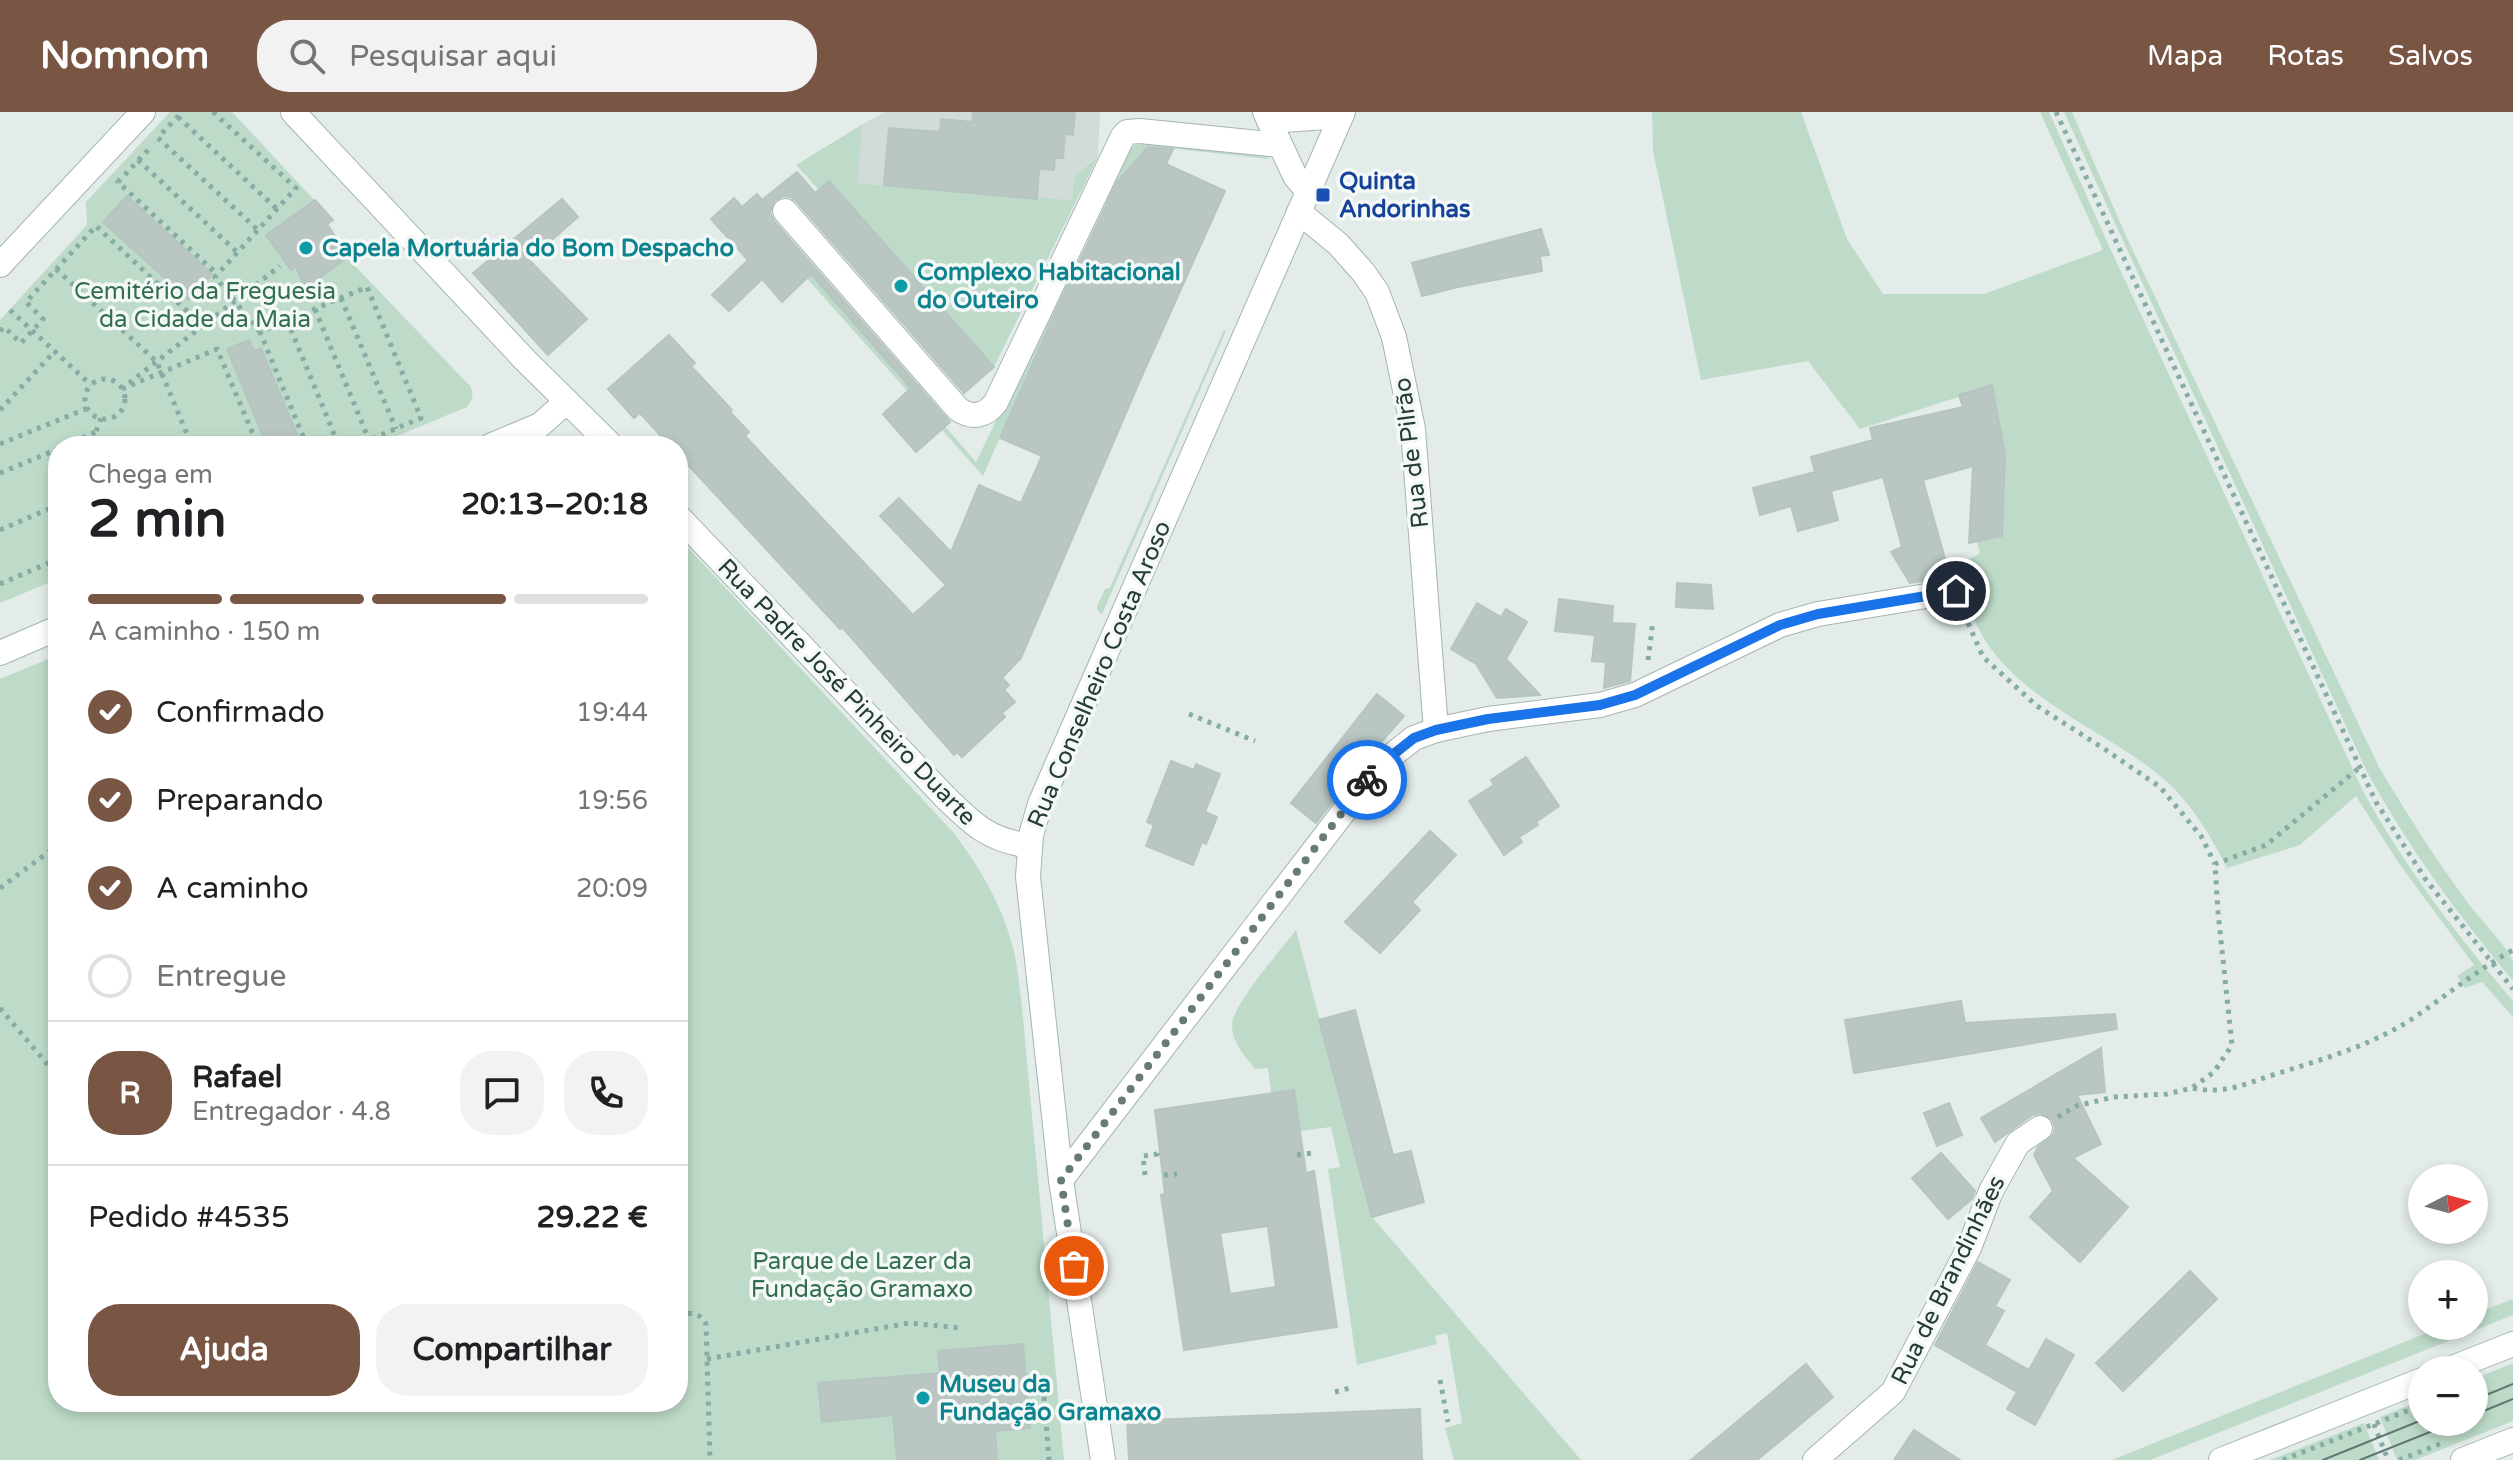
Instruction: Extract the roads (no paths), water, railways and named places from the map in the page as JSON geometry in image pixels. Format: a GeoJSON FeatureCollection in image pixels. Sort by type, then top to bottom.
{"type":"FeatureCollection","features":[{"type":"Feature","properties":{"kind":"main road"},"geometry":{"type":"LineString","coordinates":[[0,265],[143,112]]}},
{"type":"Feature","properties":{"kind":"main road"},"geometry":{"type":"LineString","coordinates":[[293,112],[602,436]]}},
{"type":"Feature","properties":{"kind":"main road"},"geometry":{"type":"LineString","coordinates":[[1267,116],[1342,114]]}},
{"type":"Feature","properties":{"kind":"main road","name":"Rua Conselheiro Costa Aroso"},"geometry":{"type":"LineString","coordinates":[[1103,1460],[1061,1180],[1031,908],[1029,846],[1050,779],[1342,114]]}},
{"type":"Feature","properties":{"kind":"main road","name":"Rua de Pilrão"},"geometry":{"type":"LineString","coordinates":[[1267,116],[1304,202],[1377,292],[1394,337],[1413,429],[1436,730]]}},
{"type":"Feature","properties":{"kind":"main road"},"geometry":{"type":"LineString","coordinates":[[785,211],[958,409],[969,415],[977,415],[988,411],[996,402],[1127,132],[1280,145]]}},
{"type":"Feature","properties":{"kind":"main road"},"geometry":{"type":"LineString","coordinates":[[514,436],[540,425],[566,402]]}},
{"type":"Feature","properties":{"kind":"main road","name":"Rua Padre José Pinheiro Duarte"},"geometry":{"type":"LineString","coordinates":[[688,527],[952,804],[983,832],[1009,843],[1029,846]]}},
{"type":"Feature","properties":{"kind":"main road"},"geometry":{"type":"LineString","coordinates":[[1061,1180],[1368,780],[1414,738],[1488,719],[1600,705],[1635,695],[1780,625],[1818,614],[1956,591]]}},
{"type":"Feature","properties":{"kind":"main road"},"geometry":{"type":"LineString","coordinates":[[0,653],[48,632]]}},
{"type":"Feature","properties":{"kind":"main road","name":"Rua de Brandinhães"},"geometry":{"type":"LineString","coordinates":[[1815,1460],[1893,1392],[1969,1248],[1991,1191],[2018,1143],[2040,1128]]}},
{"type":"Feature","properties":{"kind":"main road"},"geometry":{"type":"LineString","coordinates":[[2483,1356],[2513,1344]]}},
{"type":"Feature","properties":{"kind":"main road"},"geometry":{"type":"LineString","coordinates":[[2221,1460],[2408,1386]]}},
{"type":"Feature","properties":{"kind":"main road"},"geometry":{"type":"LineString","coordinates":[[2463,1460],[2513,1440]]}},
{"type":"Feature","properties":{"kind":"tram line"},"geometry":{"type":"LineString","coordinates":[[2488,1394],[2513,1384]]}},
{"type":"Feature","properties":{"kind":"tram line"},"geometry":{"type":"LineString","coordinates":[[2488,1409],[2513,1399]]}},
{"type":"Feature","properties":{"kind":"tram line"},"geometry":{"type":"LineString","coordinates":[[2323,1460],[2408,1426]]}},
{"type":"Feature","properties":{"kind":"tram line"},"geometry":{"type":"LineString","coordinates":[[2360,1460],[2420,1436]]}},
{"type":"Feature","properties":{"kind":"place","name":"Quinta Andorinhas"},"geometry":{"type":"Point","coordinates":[1323,195]}},
{"type":"Feature","properties":{"kind":"place","name":"Capela Mortuária do Bom Despacho"},"geometry":{"type":"Point","coordinates":[306,248]}},
{"type":"Feature","properties":{"kind":"place","name":"Complexo Habitacional do Outeiro"},"geometry":{"type":"Point","coordinates":[901,286]}},
{"type":"Feature","properties":{"kind":"place","name":"Museu da Fundação Gramaxo"},"geometry":{"type":"Point","coordinates":[923,1398]}},
{"type":"Feature","properties":{"kind":"park label","name":"Cemitério da Freguesia da Cidade da Maia"},"geometry":{"type":"Point","coordinates":[205,305]}},
{"type":"Feature","properties":{"kind":"park label","name":"Parque de Lazer da Fundação Gramaxo"},"geometry":{"type":"Point","coordinates":[862,1275]}}]}
